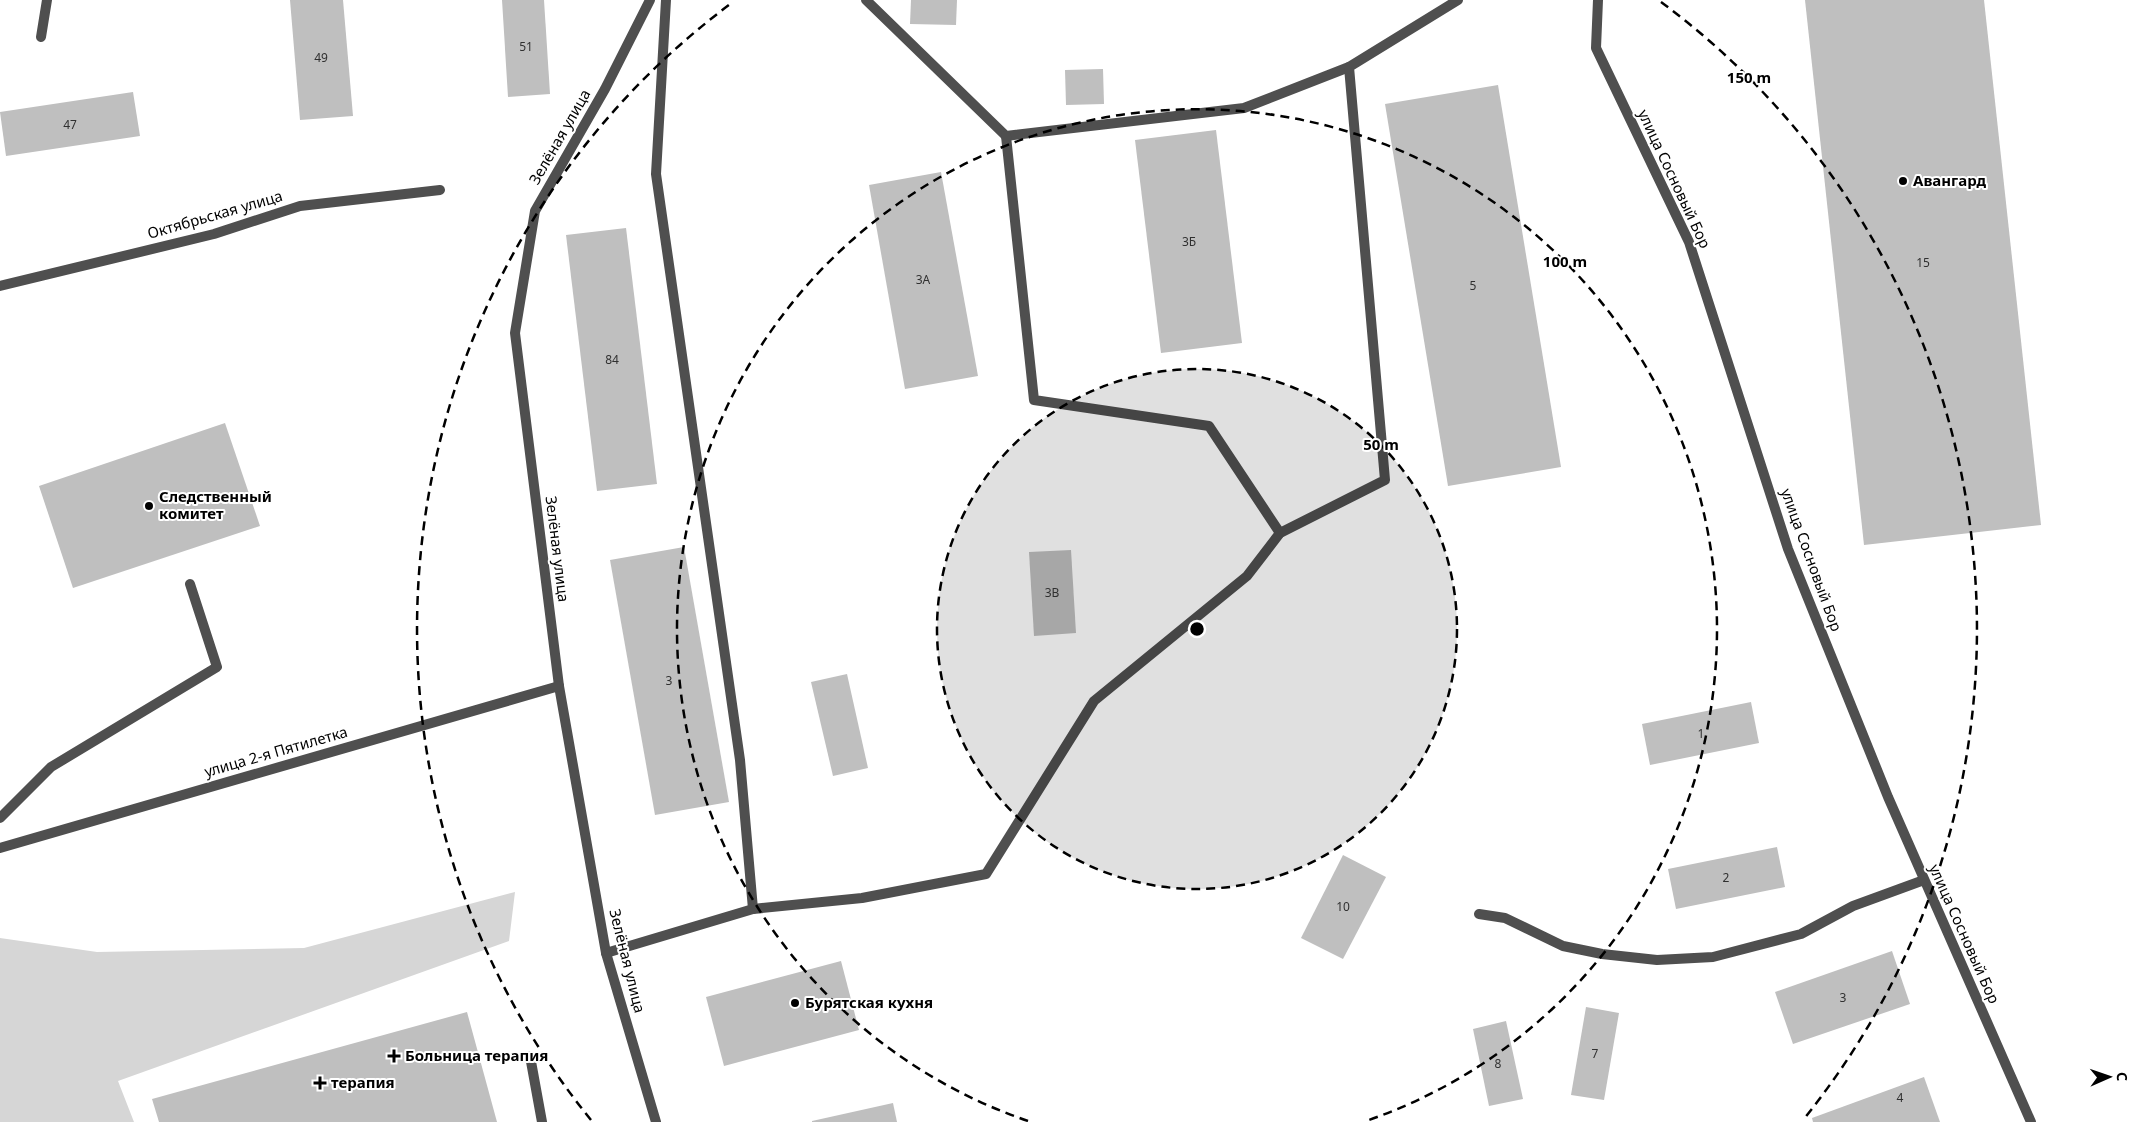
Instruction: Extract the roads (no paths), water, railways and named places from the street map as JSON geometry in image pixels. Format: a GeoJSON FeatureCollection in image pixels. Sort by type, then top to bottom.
{"type":"FeatureCollection","features":[{"type":"Feature","properties":{"kind":"street"},"geometry":{"type":"LineString","coordinates":[[41,37],[47,0]]}},
{"type":"Feature","properties":{"kind":"street","name":"Зелёная улица"},"geometry":{"type":"LineString","coordinates":[[650,0],[605,89],[535,211],[515,333],[560,686],[606,953],[656,1122]]}},
{"type":"Feature","properties":{"kind":"street"},"geometry":{"type":"LineString","coordinates":[[666,0],[656,174],[740,760],[753,909]]}},
{"type":"Feature","properties":{"kind":"street"},"geometry":{"type":"LineString","coordinates":[[866,0],[1006,136],[1034,400],[1209,426],[1280,534]]}},
{"type":"Feature","properties":{"kind":"street"},"geometry":{"type":"LineString","coordinates":[[1006,136],[1244,108],[1349,67],[1458,0]]}},
{"type":"Feature","properties":{"kind":"street","name":"улица Сосновый Бор"},"geometry":{"type":"LineString","coordinates":[[1598,0],[1596,48],[1689,242],[1788,549],[1888,798],[2032,1122]]}},
{"type":"Feature","properties":{"kind":"street"},"geometry":{"type":"LineString","coordinates":[[606,953],[753,909],[862,898],[986,874],[1094,701],[1247,576],[1280,534],[1385,480],[1349,67]]}},
{"type":"Feature","properties":{"kind":"street","name":"Октябрьская улица"},"geometry":{"type":"LineString","coordinates":[[0,286],[214,234],[300,206],[440,190]]}},
{"type":"Feature","properties":{"kind":"street"},"geometry":{"type":"LineString","coordinates":[[0,818],[51,767],[217,667],[190,584]]}},
{"type":"Feature","properties":{"kind":"street","name":"улица 2-я Пятилетка"},"geometry":{"type":"LineString","coordinates":[[0,848],[560,686]]}},
{"type":"Feature","properties":{"kind":"street"},"geometry":{"type":"LineString","coordinates":[[1479,914],[1505,918],[1564,946],[1602,954],[1657,960],[1713,957],[1800,934],[1853,906],[1924,880]]}},
{"type":"Feature","properties":{"kind":"street"},"geometry":{"type":"LineString","coordinates":[[530,1056],[542,1122]]}},
{"type":"Feature","properties":{"kind":"place","name":"Авангард"},"geometry":{"type":"Point","coordinates":[1903,181]}},
{"type":"Feature","properties":{"kind":"place","name":"Следственный комитет"},"geometry":{"type":"Point","coordinates":[149,506]}},
{"type":"Feature","properties":{"kind":"place","name":"Бурятская кухня"},"geometry":{"type":"Point","coordinates":[795,1003]}},
{"type":"Feature","properties":{"kind":"place","name":"Больница терапия"},"geometry":{"type":"Point","coordinates":[394,1056]}},
{"type":"Feature","properties":{"kind":"place","name":"терапия"},"geometry":{"type":"Point","coordinates":[320,1083]}}]}
